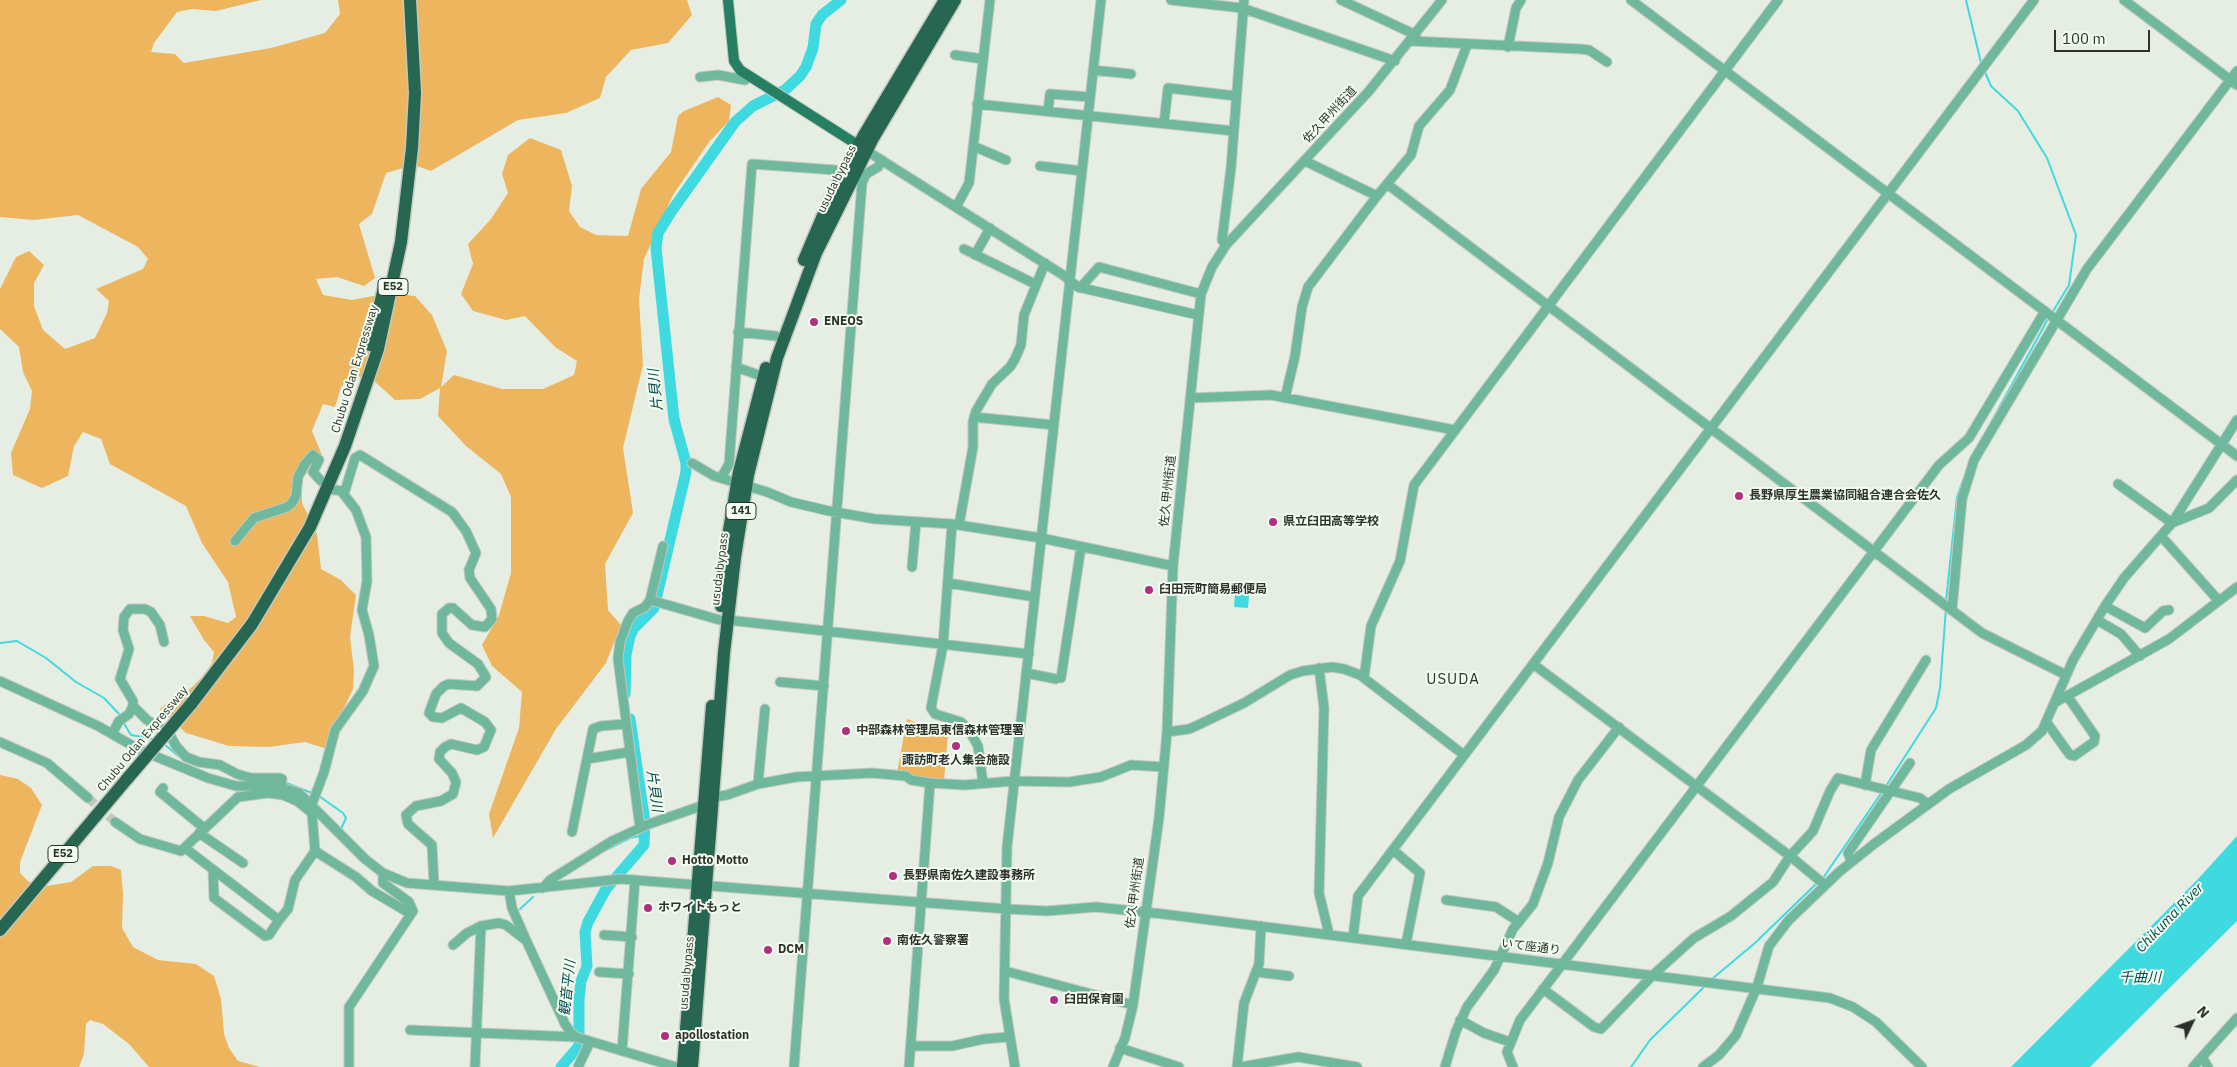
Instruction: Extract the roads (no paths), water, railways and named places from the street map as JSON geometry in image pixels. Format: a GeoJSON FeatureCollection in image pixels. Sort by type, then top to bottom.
{"type":"FeatureCollection","features":[{"type":"Feature","properties":{"kind":"highway","name":"Chubu Odan Expressway"},"geometry":{"type":"LineString","coordinates":[[294,556],[353,406],[370,347],[390,260],[405,148],[408,93],[403,0]]}},
{"type":"Feature","properties":{"kind":"highway","name":"Chubu Odan Expressway"},"geometry":{"type":"LineString","coordinates":[[0,930],[191,704],[252,624],[294,556],[322,502],[359,408],[387,315],[401,242],[412,148],[415,93],[410,0]]}},
{"type":"Feature","properties":{"kind":"highway","name":"usuda bypass"},"geometry":{"type":"LineString","coordinates":[[742,484],[777,358],[816,253],[862,148],[945,0]]}},
{"type":"Feature","properties":{"kind":"highway","name":"usuda bypass"},"geometry":{"type":"LineString","coordinates":[[684,1067],[702,885],[724,620],[742,484],[744,447],[776,336],[808,250],[843,174],[862,148],[955,0]]}},
{"type":"Feature","properties":{"kind":"highway","name":"usuda bypass"},"geometry":{"type":"LineString","coordinates":[[692,1067],[702,885]]}},
{"type":"Feature","properties":{"kind":"main road"},"geometry":{"type":"LineString","coordinates":[[728,0],[734,61],[749,77],[862,148]]}},
{"type":"Feature","properties":{"kind":"street"},"geometry":{"type":"LineString","coordinates":[[956,207],[969,183],[990,0]]}},
{"type":"Feature","properties":{"kind":"street"},"geometry":{"type":"LineString","coordinates":[[1015,1067],[1004,998],[1007,847],[1101,0]]}},
{"type":"Feature","properties":{"kind":"street"},"geometry":{"type":"LineString","coordinates":[[1171,0],[1243,4],[1395,61]]}},
{"type":"Feature","properties":{"kind":"street"},"geometry":{"type":"LineString","coordinates":[[1341,0],[1413,38],[1467,45],[1589,50],[1607,62]]}},
{"type":"Feature","properties":{"kind":"street","name":"佐久甲州街道"},"geometry":{"type":"LineString","coordinates":[[1113,1067],[1132,1005],[1164,767],[1173,566],[1201,294],[1212,267],[1226,246],[1395,61],[1442,0]]}},
{"type":"Feature","properties":{"kind":"street"},"geometry":{"type":"LineString","coordinates":[[1508,46],[1516,8],[1521,0]]}},
{"type":"Feature","properties":{"kind":"street"},"geometry":{"type":"LineString","coordinates":[[1631,0],[2237,456]]}},
{"type":"Feature","properties":{"kind":"street"},"geometry":{"type":"LineString","coordinates":[[1642,8],[1648,0]]}},
{"type":"Feature","properties":{"kind":"street"},"geometry":{"type":"LineString","coordinates":[[1364,678],[1371,626],[1400,562],[1414,485],[1778,0]]}},
{"type":"Feature","properties":{"kind":"street"},"geometry":{"type":"LineString","coordinates":[[1353,937],[1358,896],[2034,0]]}},
{"type":"Feature","properties":{"kind":"street"},"geometry":{"type":"LineString","coordinates":[[2124,0],[2233,83]]}},
{"type":"Feature","properties":{"kind":"street"},"geometry":{"type":"LineString","coordinates":[[1226,246],[1222,240],[1234,131],[1243,4]]}},
{"type":"Feature","properties":{"kind":"street"},"geometry":{"type":"LineString","coordinates":[[1285,398],[1295,356],[1302,307],[1308,287],[1377,196],[1411,155],[1419,126],[1450,90],[1467,45]]}},
{"type":"Feature","properties":{"kind":"street"},"geometry":{"type":"LineString","coordinates":[[955,55],[983,59]]}},
{"type":"Feature","properties":{"kind":"street"},"geometry":{"type":"LineString","coordinates":[[1093,70],[1131,74]]}},
{"type":"Feature","properties":{"kind":"street"},"geometry":{"type":"LineString","coordinates":[[1512,1067],[1506,1056],[1520,1020],[1939,465],[1969,438],[2051,315],[2233,83],[2237,71]]}},
{"type":"Feature","properties":{"kind":"street"},"geometry":{"type":"LineString","coordinates":[[700,77],[718,75],[745,80],[749,77]]}},
{"type":"Feature","properties":{"kind":"street"},"geometry":{"type":"LineString","coordinates":[[1164,123],[1168,88],[1236,96]]}},
{"type":"Feature","properties":{"kind":"street"},"geometry":{"type":"LineString","coordinates":[[1048,111],[1050,94],[1090,97]]}},
{"type":"Feature","properties":{"kind":"street"},"geometry":{"type":"LineString","coordinates":[[978,104],[1234,131]]}},
{"type":"Feature","properties":{"kind":"street"},"geometry":{"type":"LineString","coordinates":[[973,146],[1006,160]]}},
{"type":"Feature","properties":{"kind":"street"},"geometry":{"type":"LineString","coordinates":[[862,148],[1045,263],[1069,282],[1080,288],[1198,315]]}},
{"type":"Feature","properties":{"kind":"street"},"geometry":{"type":"LineString","coordinates":[[794,1067],[862,183],[866,174],[878,167],[882,160]]}},
{"type":"Feature","properties":{"kind":"street"},"geometry":{"type":"LineString","coordinates":[[1305,161],[1377,196]]}},
{"type":"Feature","properties":{"kind":"street"},"geometry":{"type":"LineString","coordinates":[[721,478],[728,464],[752,164],[835,170],[843,174]]}},
{"type":"Feature","properties":{"kind":"street"},"geometry":{"type":"LineString","coordinates":[[1040,166],[1082,171]]}},
{"type":"Feature","properties":{"kind":"street"},"geometry":{"type":"LineString","coordinates":[[1387,184],[1990,639],[2066,675]]}},
{"type":"Feature","properties":{"kind":"street"},"geometry":{"type":"LineString","coordinates":[[975,254],[990,228]]}},
{"type":"Feature","properties":{"kind":"street"},"geometry":{"type":"LineString","coordinates":[[964,249],[1035,284]]}},
{"type":"Feature","properties":{"kind":"street"},"geometry":{"type":"LineString","coordinates":[[983,783],[978,746],[969,730],[961,722],[935,714],[931,708],[943,645],[948,583],[956,524],[973,446],[974,416],[987,391],[1010,367],[1018,352],[1021,345],[1024,315],[1045,263]]}},
{"type":"Feature","properties":{"kind":"street"},"geometry":{"type":"LineString","coordinates":[[1080,288],[1099,267],[1201,294]]}},
{"type":"Feature","properties":{"kind":"street"},"geometry":{"type":"LineString","coordinates":[[1948,607],[1962,499],[1967,478],[1974,460],[2051,315]]}},
{"type":"Feature","properties":{"kind":"street"},"geometry":{"type":"LineString","coordinates":[[738,332],[776,336]]}},
{"type":"Feature","properties":{"kind":"street"},"geometry":{"type":"LineString","coordinates":[[736,367],[764,377]]}},
{"type":"Feature","properties":{"kind":"street"},"geometry":{"type":"LineString","coordinates":[[1190,398],[1262,395],[1455,430]]}},
{"type":"Feature","properties":{"kind":"street"},"geometry":{"type":"LineString","coordinates":[[974,416],[1054,425]]}},
{"type":"Feature","properties":{"kind":"street"},"geometry":{"type":"LineString","coordinates":[[1702,1067],[1718,1055],[1736,1035],[1757,987],[1765,957],[1776,935],[1822,881],[1928,804],[1982,768],[2032,741],[2047,723],[2066,675],[2105,606],[2124,578],[2172,523],[2237,420]]}},
{"type":"Feature","properties":{"kind":"street"},"geometry":{"type":"LineString","coordinates":[[235,540],[254,518],[288,507],[292,503],[296,496],[298,477],[305,464],[313,455],[319,460],[313,472],[320,481]]}},
{"type":"Feature","properties":{"kind":"street"},"geometry":{"type":"LineString","coordinates":[[213,870],[214,898],[265,936],[269,935],[288,909],[295,880],[315,851],[314,803],[335,730],[363,692],[374,666],[369,635],[362,610],[366,581],[366,536],[356,510],[338,491],[348,486],[355,458],[360,455],[452,512],[466,531],[476,553],[469,570],[470,578],[492,609],[492,619],[485,627],[472,625],[453,608],[449,608],[442,614],[442,633],[449,642],[483,669],[486,677],[477,686],[449,684],[444,686],[436,694],[429,713],[433,717],[442,718],[461,708],[485,722],[491,730],[484,747],[477,750],[452,744],[445,746],[440,752],[439,759],[452,773],[456,782],[452,794],[448,798],[416,806],[406,815],[408,824],[432,845],[434,885]]}},
{"type":"Feature","properties":{"kind":"street"},"geometry":{"type":"LineString","coordinates":[[692,463],[706,472],[721,478],[791,502],[837,512],[875,519],[956,524],[1041,538],[1173,566]]}},
{"type":"Feature","properties":{"kind":"street"},"geometry":{"type":"LineString","coordinates":[[2172,523],[2208,508],[2237,480]]}},
{"type":"Feature","properties":{"kind":"street"},"geometry":{"type":"LineString","coordinates":[[2118,484],[2172,523]]}},
{"type":"Feature","properties":{"kind":"street"},"geometry":{"type":"LineString","coordinates":[[912,567],[916,522]]}},
{"type":"Feature","properties":{"kind":"street"},"geometry":{"type":"LineString","coordinates":[[2162,536],[2219,601]]}},
{"type":"Feature","properties":{"kind":"street"},"geometry":{"type":"LineString","coordinates":[[644,827],[629,752],[618,673],[620,642],[630,616],[645,607],[650,600],[663,546]]}},
{"type":"Feature","properties":{"kind":"street"},"geometry":{"type":"LineString","coordinates":[[1026,674],[1058,679],[1081,547]]}},
{"type":"Feature","properties":{"kind":"street"},"geometry":{"type":"LineString","coordinates":[[948,583],[1035,597]]}},
{"type":"Feature","properties":{"kind":"street"},"geometry":{"type":"LineString","coordinates":[[2056,702],[2068,697],[2180,632],[2237,587]]}},
{"type":"Feature","properties":{"kind":"street"},"geometry":{"type":"LineString","coordinates":[[650,600],[724,620],[1029,654]]}},
{"type":"Feature","properties":{"kind":"street"},"geometry":{"type":"LineString","coordinates":[[2105,606],[2145,628],[2163,611],[2169,610]]}},
{"type":"Feature","properties":{"kind":"street"},"geometry":{"type":"LineString","coordinates":[[164,642],[160,625],[151,612],[145,609],[130,610],[124,616],[123,630],[129,649],[120,679],[133,706],[147,720],[169,733],[182,753],[192,760],[220,765],[237,774],[251,778],[267,776],[314,803],[365,859],[383,873],[383,883],[409,902],[413,908],[411,914],[349,1007],[350,1067]]}},
{"type":"Feature","properties":{"kind":"street"},"geometry":{"type":"LineString","coordinates":[[2097,620],[2121,634],[2140,656]]}},
{"type":"Feature","properties":{"kind":"street"},"geometry":{"type":"LineString","coordinates":[[1865,785],[1871,750],[1926,660]]}},
{"type":"Feature","properties":{"kind":"street"},"geometry":{"type":"LineString","coordinates":[[1533,664],[1822,881]]}},
{"type":"Feature","properties":{"kind":"street"},"geometry":{"type":"LineString","coordinates":[[1167,732],[1189,730],[1244,703],[1290,675],[1319,668],[1344,669],[1364,678],[1464,755]]}},
{"type":"Feature","properties":{"kind":"street"},"geometry":{"type":"LineString","coordinates":[[1319,668],[1324,708],[1319,893],[1329,934]]}},
{"type":"Feature","properties":{"kind":"street"},"geometry":{"type":"LineString","coordinates":[[0,681],[170,763],[228,784],[282,783]]}},
{"type":"Feature","properties":{"kind":"street"},"geometry":{"type":"LineString","coordinates":[[780,682],[824,686]]}},
{"type":"Feature","properties":{"kind":"street"},"geometry":{"type":"LineString","coordinates":[[2047,723],[2070,755],[2074,756],[2094,742],[2095,736],[2068,697]]}},
{"type":"Feature","properties":{"kind":"street"},"geometry":{"type":"LineString","coordinates":[[112,734],[118,723],[127,716],[133,706]]}},
{"type":"Feature","properties":{"kind":"street"},"geometry":{"type":"LineString","coordinates":[[758,784],[765,709]]}},
{"type":"Feature","properties":{"kind":"street"},"geometry":{"type":"LineString","coordinates":[[572,832],[591,733],[596,726],[625,724]]}},
{"type":"Feature","properties":{"kind":"street"},"geometry":{"type":"LineString","coordinates":[[1445,1067],[1460,1020],[1501,956],[1518,922],[1532,904],[1548,863],[1559,817],[1578,780],[1619,727]]}},
{"type":"Feature","properties":{"kind":"street"},"geometry":{"type":"LineString","coordinates":[[0,742],[47,763],[88,798]]}},
{"type":"Feature","properties":{"kind":"street"},"geometry":{"type":"LineString","coordinates":[[587,759],[629,752]]}},
{"type":"Feature","properties":{"kind":"street"},"geometry":{"type":"LineString","coordinates":[[1851,861],[1848,853],[1885,791],[1910,763]]}},
{"type":"Feature","properties":{"kind":"street"},"geometry":{"type":"LineString","coordinates":[[543,888],[550,880],[573,867],[589,854],[644,827],[758,784],[796,776],[878,774],[906,776],[911,780],[930,783],[965,785],[1014,781],[1069,782],[1101,776],[1130,765],[1164,767]]}},
{"type":"Feature","properties":{"kind":"street"},"geometry":{"type":"LineString","coordinates":[[1543,989],[1599,1030],[1654,974],[1694,938],[1731,916],[1773,882],[1790,856],[1813,831],[1835,780],[1843,779],[1885,791],[1920,798],[1928,804]]}},
{"type":"Feature","properties":{"kind":"street"},"geometry":{"type":"LineString","coordinates":[[909,1067],[930,783]]}},
{"type":"Feature","properties":{"kind":"street"},"geometry":{"type":"LineString","coordinates":[[163,788],[160,792],[201,831],[243,863]]}},
{"type":"Feature","properties":{"kind":"street"},"geometry":{"type":"LineString","coordinates":[[115,822],[140,839],[175,851],[186,848],[227,806],[246,795],[268,793],[314,803]]}},
{"type":"Feature","properties":{"kind":"street"},"geometry":{"type":"LineString","coordinates":[[186,848],[280,920]]}},
{"type":"Feature","properties":{"kind":"street"},"geometry":{"type":"LineString","coordinates":[[1392,850],[1420,873],[1406,944]]}},
{"type":"Feature","properties":{"kind":"street"},"geometry":{"type":"LineString","coordinates":[[315,851],[372,891],[411,914]]}},
{"type":"Feature","properties":{"kind":"street","name":"いて座通り"},"geometry":{"type":"LineString","coordinates":[[383,873],[407,883],[509,891],[605,879],[621,879],[1007,909],[1047,911],[1096,907],[1654,974],[1804,993],[1841,1002],[1853,1007],[1876,1022],[1922,1067]]}},
{"type":"Feature","properties":{"kind":"street"},"geometry":{"type":"LineString","coordinates":[[622,1051],[636,880]]}},
{"type":"Feature","properties":{"kind":"street"},"geometry":{"type":"LineString","coordinates":[[509,891],[512,908],[565,1024],[582,1039]]}},
{"type":"Feature","properties":{"kind":"street"},"geometry":{"type":"LineString","coordinates":[[1446,900],[1496,908],[1518,922]]}},
{"type":"Feature","properties":{"kind":"street"},"geometry":{"type":"LineString","coordinates":[[453,945],[467,933],[480,926],[499,923],[506,925],[526,940]]}},
{"type":"Feature","properties":{"kind":"street"},"geometry":{"type":"LineString","coordinates":[[475,1067],[480,926]]}},
{"type":"Feature","properties":{"kind":"street"},"geometry":{"type":"LineString","coordinates":[[1237,1067],[1244,1003],[1259,964],[1261,926]]}},
{"type":"Feature","properties":{"kind":"street"},"geometry":{"type":"LineString","coordinates":[[604,935],[632,937]]}},
{"type":"Feature","properties":{"kind":"street"},"geometry":{"type":"LineString","coordinates":[[1005,971],[1132,1005]]}},
{"type":"Feature","properties":{"kind":"street"},"geometry":{"type":"LineString","coordinates":[[600,972],[629,974]]}},
{"type":"Feature","properties":{"kind":"street"},"geometry":{"type":"LineString","coordinates":[[1256,972],[1289,976]]}},
{"type":"Feature","properties":{"kind":"street"},"geometry":{"type":"LineString","coordinates":[[2193,1067],[2237,1018]]}},
{"type":"Feature","properties":{"kind":"street"},"geometry":{"type":"LineString","coordinates":[[1460,1020],[1484,1034],[1510,1042]]}},
{"type":"Feature","properties":{"kind":"street"},"geometry":{"type":"LineString","coordinates":[[410,1030],[582,1039],[676,1067]]}},
{"type":"Feature","properties":{"kind":"street"},"geometry":{"type":"LineString","coordinates":[[911,1046],[952,1046],[984,1039],[1009,1037]]}},
{"type":"Feature","properties":{"kind":"street"},"geometry":{"type":"LineString","coordinates":[[578,1067],[582,1039]]}},
{"type":"Feature","properties":{"kind":"street"},"geometry":{"type":"LineString","coordinates":[[1120,1048],[1173,1066]]}},
{"type":"Feature","properties":{"kind":"street"},"geometry":{"type":"LineString","coordinates":[[1241,1067],[1298,1057],[1357,1067]]}},
{"type":"Feature","properties":{"kind":"street"},"geometry":{"type":"LineString","coordinates":[[2202,1057],[2208,1067]]}},
{"type":"Feature","properties":{"kind":"water"},"geometry":{"type":"Polygon","coordinates":[[[1236,583],[1250,584],[1248,608],[1234,607],[1236,583]]]}},
{"type":"Feature","properties":{"kind":"water","name":"千曲川"},"geometry":{"type":"Polygon","coordinates":[[[2237,836],[2237,921],[2090,1067],[2011,1067],[2198,879],[2237,836]]]}},
{"type":"Feature","properties":{"kind":"waterway","name":"片貝川"},"geometry":{"type":"LineString","coordinates":[[625,694],[626,655],[630,636],[634,628],[654,608],[686,472],[686,463],[674,419],[656,248],[658,233],[735,122],[753,106],[785,90],[800,76],[806,67],[813,48],[816,24],[822,15],[841,0]]}},
{"type":"Feature","properties":{"kind":"waterway"},"geometry":{"type":"LineString","coordinates":[[1966,0],[1981,63]]}},
{"type":"Feature","properties":{"kind":"waterway"},"geometry":{"type":"LineString","coordinates":[[1985,72],[1991,86],[2018,111],[2047,158],[2076,235],[2069,285],[2052,313]]}},
{"type":"Feature","properties":{"kind":"waterway"},"geometry":{"type":"LineString","coordinates":[[1978,446],[2048,319]]}},
{"type":"Feature","properties":{"kind":"waterway"},"geometry":{"type":"LineString","coordinates":[[1946,601],[1957,497],[1963,480]]}},
{"type":"Feature","properties":{"kind":"waterway"},"geometry":{"type":"LineString","coordinates":[[1886,786],[1936,708],[1940,688],[1946,608]]}},
{"type":"Feature","properties":{"kind":"waterway"},"geometry":{"type":"LineString","coordinates":[[0,643],[17,641],[46,658],[76,682],[104,698],[120,715]]}},
{"type":"Feature","properties":{"kind":"waterway","name":"観音平川"},"geometry":{"type":"LineString","coordinates":[[561,1067],[579,1046],[579,1000],[581,981],[587,966],[585,932],[588,922],[606,889],[644,845],[645,823],[630,719]]}},
{"type":"Feature","properties":{"kind":"waterway"},"geometry":{"type":"LineString","coordinates":[[123,722],[131,735],[153,739]]}},
{"type":"Feature","properties":{"kind":"waterway"},"geometry":{"type":"LineString","coordinates":[[164,744],[182,759]]}},
{"type":"Feature","properties":{"kind":"waterway"},"geometry":{"type":"LineString","coordinates":[[284,782],[312,793]]}},
{"type":"Feature","properties":{"kind":"waterway"},"geometry":{"type":"LineString","coordinates":[[1823,878],[1882,792]]}},
{"type":"Feature","properties":{"kind":"waterway"},"geometry":{"type":"LineString","coordinates":[[319,796],[343,813],[346,818],[341,829]]}},
{"type":"Feature","properties":{"kind":"waterway"},"geometry":{"type":"LineString","coordinates":[[606,850],[630,838],[645,835]]}},
{"type":"Feature","properties":{"kind":"waterway"},"geometry":{"type":"LineString","coordinates":[[566,875],[583,864]]}},
{"type":"Feature","properties":{"kind":"waterway"},"geometry":{"type":"LineString","coordinates":[[1712,979],[1755,943],[1817,883]]}},
{"type":"Feature","properties":{"kind":"waterway"},"geometry":{"type":"LineString","coordinates":[[520,909],[533,897]]}},
{"type":"Feature","properties":{"kind":"waterway"},"geometry":{"type":"LineString","coordinates":[[1631,1067],[1650,1040],[1705,986]]}},
{"type":"Feature","properties":{"kind":"tunnel"},"geometry":{"type":"LineString","coordinates":[[88,798],[115,822]]}},
{"type":"Feature","properties":{"kind":"place","name":"ENEOS"},"geometry":{"type":"Point","coordinates":[814,322]}},
{"type":"Feature","properties":{"kind":"place","name":"長野県厚生農業協同組合連合会佐久"},"geometry":{"type":"Point","coordinates":[1739,496]}},
{"type":"Feature","properties":{"kind":"place","name":"県立臼田高等学校"},"geometry":{"type":"Point","coordinates":[1273,522]}},
{"type":"Feature","properties":{"kind":"place","name":"臼田荒町簡易郵便局"},"geometry":{"type":"Point","coordinates":[1149,590]}},
{"type":"Feature","properties":{"kind":"place","name":"中部森林管理局東信森林管理署"},"geometry":{"type":"Point","coordinates":[846,731]}},
{"type":"Feature","properties":{"kind":"place","name":"諏訪町老人集会施設"},"geometry":{"type":"Point","coordinates":[956,746]}},
{"type":"Feature","properties":{"kind":"place","name":"Hotto Motto"},"geometry":{"type":"Point","coordinates":[672,861]}},
{"type":"Feature","properties":{"kind":"place","name":"長野県南佐久建設事務所"},"geometry":{"type":"Point","coordinates":[893,876]}},
{"type":"Feature","properties":{"kind":"place","name":"ホワイトもっと"},"geometry":{"type":"Point","coordinates":[648,908]}},
{"type":"Feature","properties":{"kind":"place","name":"南佐久警察署"},"geometry":{"type":"Point","coordinates":[887,941]}},
{"type":"Feature","properties":{"kind":"place","name":"DCM"},"geometry":{"type":"Point","coordinates":[768,950]}},
{"type":"Feature","properties":{"kind":"place","name":"臼田保育園"},"geometry":{"type":"Point","coordinates":[1054,1000]}},
{"type":"Feature","properties":{"kind":"place","name":"apollostation"},"geometry":{"type":"Point","coordinates":[665,1036]}},
{"type":"Feature","properties":{"kind":"district","name":"USUDA"},"geometry":{"type":"Point","coordinates":[1453,680]}},
{"type":"Feature","properties":{"kind":"water label","name":"Chikuma River"},"geometry":{"type":"Point","coordinates":[2170,918]}}]}
